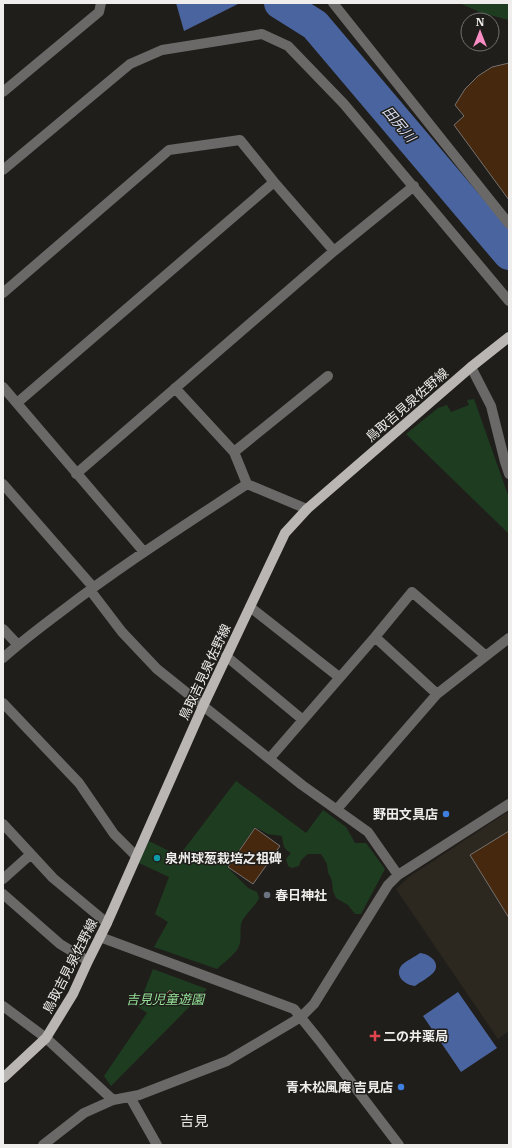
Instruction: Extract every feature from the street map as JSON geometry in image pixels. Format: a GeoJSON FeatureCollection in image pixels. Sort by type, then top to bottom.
{"type":"FeatureCollection","features":[{"type":"Feature","properties":{"kind":"main road","name":"鳥取吉見泉佐野線"},"geometry":{"type":"LineString","coordinates":[[3,1078],[46,1038],[73,994],[107,923],[226,656],[286,533],[307,509],[471,367],[509,337]]}},
{"type":"Feature","properties":{"kind":"street"},"geometry":{"type":"LineString","coordinates":[[3,92],[99,12],[101,3]]}},
{"type":"Feature","properties":{"kind":"street"},"geometry":{"type":"LineString","coordinates":[[333,3],[509,224]]}},
{"type":"Feature","properties":{"kind":"street"},"geometry":{"type":"LineString","coordinates":[[3,170],[130,64],[162,50],[262,34],[288,46],[344,104],[509,301]]}},
{"type":"Feature","properties":{"kind":"street"},"geometry":{"type":"LineString","coordinates":[[3,293],[169,150],[240,140],[334,251]]}},
{"type":"Feature","properties":{"kind":"street"},"geometry":{"type":"LineString","coordinates":[[17,403],[274,182]]}},
{"type":"Feature","properties":{"kind":"street"},"geometry":{"type":"LineString","coordinates":[[76,474],[334,251],[414,186]]}},
{"type":"Feature","properties":{"kind":"street"},"geometry":{"type":"LineString","coordinates":[[471,367],[491,406],[509,474]]}},
{"type":"Feature","properties":{"kind":"street"},"geometry":{"type":"LineString","coordinates":[[234,452],[328,376]]}},
{"type":"Feature","properties":{"kind":"street"},"geometry":{"type":"LineString","coordinates":[[3,387],[144,552]]}},
{"type":"Feature","properties":{"kind":"street"},"geometry":{"type":"LineString","coordinates":[[175,388],[234,452],[247,484],[307,509]]}},
{"type":"Feature","properties":{"kind":"street"},"geometry":{"type":"LineString","coordinates":[[3,484],[91,588],[122,632],[157,669],[302,785],[368,832],[398,875]]}},
{"type":"Feature","properties":{"kind":"street"},"geometry":{"type":"LineString","coordinates":[[3,658],[91,588],[247,484]]}},
{"type":"Feature","properties":{"kind":"street"},"geometry":{"type":"LineString","coordinates":[[270,758],[412,592],[486,656]]}},
{"type":"Feature","properties":{"kind":"street"},"geometry":{"type":"LineString","coordinates":[[250,607],[339,678]]}},
{"type":"Feature","properties":{"kind":"street"},"geometry":{"type":"LineString","coordinates":[[3,628],[18,645]]}},
{"type":"Feature","properties":{"kind":"street"},"geometry":{"type":"LineString","coordinates":[[374,637],[436,694]]}},
{"type":"Feature","properties":{"kind":"street"},"geometry":{"type":"LineString","coordinates":[[337,809],[436,694],[509,638]]}},
{"type":"Feature","properties":{"kind":"street"},"geometry":{"type":"LineString","coordinates":[[226,656],[303,720]]}},
{"type":"Feature","properties":{"kind":"street"},"geometry":{"type":"LineString","coordinates":[[3,703],[79,782],[114,834],[136,856]]}},
{"type":"Feature","properties":{"kind":"street"},"geometry":{"type":"LineString","coordinates":[[43,1145],[84,1113],[114,1100],[139,1095],[227,1061],[301,1017],[314,1004],[388,885],[398,875],[509,804]]}},
{"type":"Feature","properties":{"kind":"street"},"geometry":{"type":"LineString","coordinates":[[3,824],[53,878],[107,923]]}},
{"type":"Feature","properties":{"kind":"street"},"geometry":{"type":"LineString","coordinates":[[3,879],[31,854]]}},
{"type":"Feature","properties":{"kind":"street"},"geometry":{"type":"LineString","coordinates":[[3,894],[60,944],[88,961]]}},
{"type":"Feature","properties":{"kind":"street"},"geometry":{"type":"LineString","coordinates":[[100,937],[294,1010],[319,1040],[399,1145]]}},
{"type":"Feature","properties":{"kind":"street"},"geometry":{"type":"LineString","coordinates":[[3,1006],[46,1038],[114,1100]]}},
{"type":"Feature","properties":{"kind":"street"},"geometry":{"type":"LineString","coordinates":[[130,1097],[157,1145]]}},
{"type":"Feature","properties":{"kind":"shaded area"},"geometry":{"type":"Polygon","coordinates":[[[509,811],[509,1031],[498,1039],[396,889],[409,877],[509,811]]]}},
{"type":"Feature","properties":{"kind":"green space"},"geometry":{"type":"Polygon","coordinates":[[[459,3],[509,3],[509,20],[500,18],[500,12],[480,12],[459,3]]]}},
{"type":"Feature","properties":{"kind":"green space"},"geometry":{"type":"Polygon","coordinates":[[[474,399],[509,498],[509,534],[406,434],[438,408],[447,405],[451,412],[469,405],[467,400],[474,399]]]}},
{"type":"Feature","properties":{"kind":"green space"},"geometry":{"type":"Polygon","coordinates":[[[236,781],[306,833],[323,810],[346,827],[355,843],[366,843],[385,869],[361,914],[355,914],[348,905],[336,898],[327,864],[321,854],[308,854],[301,860],[299,866],[292,868],[288,866],[286,859],[291,853],[285,848],[282,836],[268,834],[255,827],[227,867],[248,888],[257,892],[259,898],[242,921],[238,949],[217,969],[154,947],[168,922],[155,914],[169,877],[139,863],[149,841],[179,856],[236,781]]]}},
{"type":"Feature","properties":{"kind":"green space","name":"吉見児童遊園"},"geometry":{"type":"Polygon","coordinates":[[[153,969],[207,989],[111,1086],[104,1076],[147,1013],[138,1007],[153,969]]]}},
{"type":"Feature","properties":{"kind":"water"},"geometry":{"type":"Polygon","coordinates":[[[176,3],[240,3],[184,31],[176,3]]]}},
{"type":"Feature","properties":{"kind":"water"},"geometry":{"type":"Polygon","coordinates":[[[420,953],[433,959],[436,968],[428,978],[415,986],[402,980],[399,970],[403,964],[420,953]]]}},
{"type":"Feature","properties":{"kind":"water"},"geometry":{"type":"Polygon","coordinates":[[[458,992],[497,1048],[461,1072],[423,1016],[458,992]]]}},
{"type":"Feature","properties":{"kind":"building"},"geometry":{"type":"Polygon","coordinates":[[[509,63],[509,200],[454,125],[464,116],[455,105],[465,89],[478,76],[492,67],[509,63]]]}},
{"type":"Feature","properties":{"kind":"building"},"geometry":{"type":"Polygon","coordinates":[[[255,828],[280,846],[253,884],[228,867],[255,828]]]}},
{"type":"Feature","properties":{"kind":"building"},"geometry":{"type":"Polygon","coordinates":[[[509,831],[509,918],[470,855],[509,831]]]}},
{"type":"Feature","properties":{"kind":"building"},"geometry":{"type":"Polygon","coordinates":[[[170,990],[178,997],[170,1005],[163,997],[170,990]]]}},
{"type":"Feature","properties":{"kind":"waterway","name":"田尻川"},"geometry":{"type":"LineString","coordinates":[[280,3],[315,25],[509,254]]}},
{"type":"Feature","properties":{"kind":"place","name":"野田文具店"},"geometry":{"type":"Point","coordinates":[446,814]}},
{"type":"Feature","properties":{"kind":"place","name":"泉州球葱栽培之祖碑"},"geometry":{"type":"Point","coordinates":[157,858]}},
{"type":"Feature","properties":{"kind":"place","name":"春日神社"},"geometry":{"type":"Point","coordinates":[267,895]}},
{"type":"Feature","properties":{"kind":"place","name":"二の井薬局"},"geometry":{"type":"Point","coordinates":[375,1036]}},
{"type":"Feature","properties":{"kind":"place","name":"青木松風庵 吉見店"},"geometry":{"type":"Point","coordinates":[401,1087]}},
{"type":"Feature","properties":{"kind":"district","name":"吉見"},"geometry":{"type":"Point","coordinates":[194,1121]}}]}
